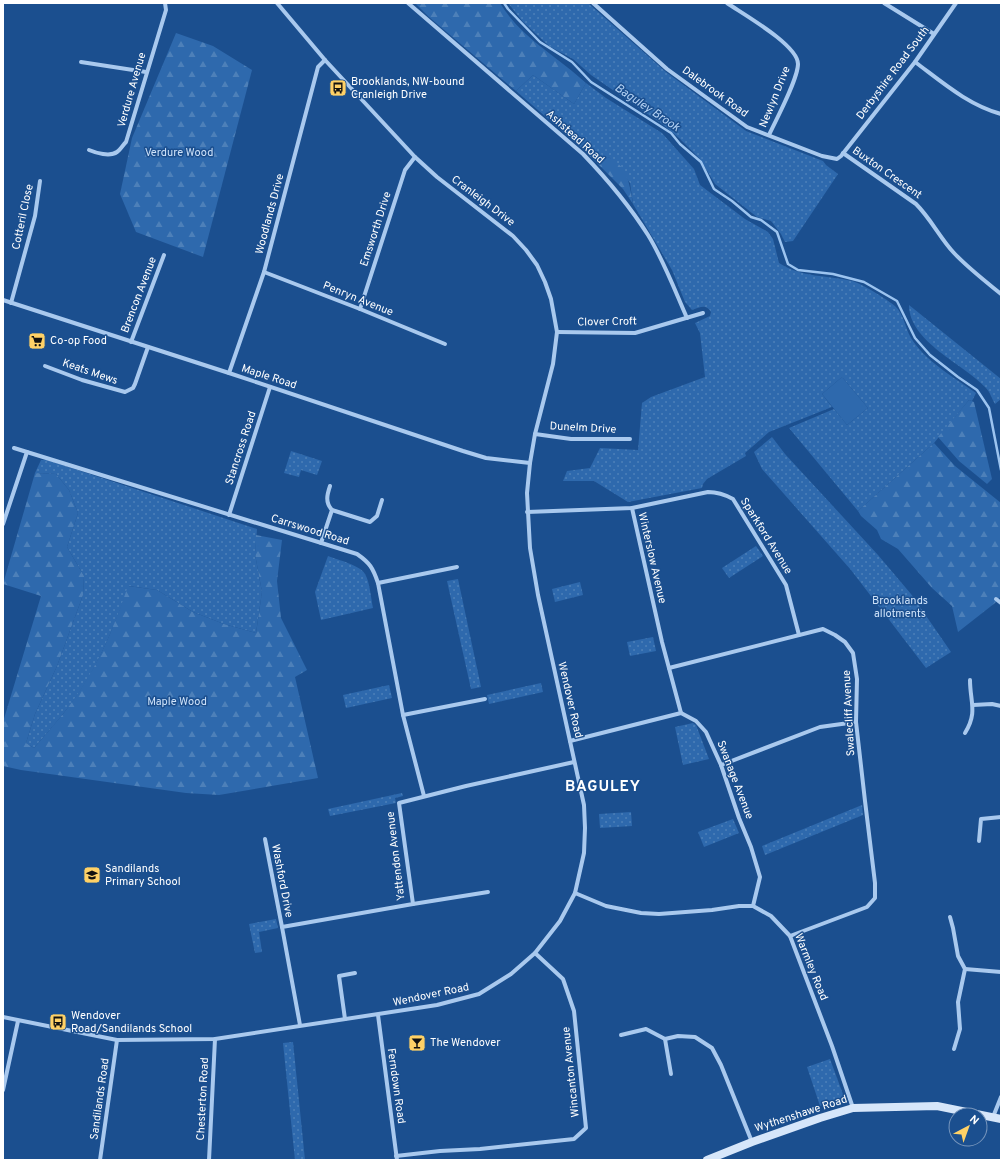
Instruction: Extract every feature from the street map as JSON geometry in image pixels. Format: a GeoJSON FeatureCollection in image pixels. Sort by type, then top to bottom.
{"type":"FeatureCollection","features":[{"type":"Feature","properties":{"kind":"main road","name":"Wythenshawe Road"},"geometry":{"type":"LineString","coordinates":[[707,1160],[752,1142],[853,1108],[938,1106],[997,1118]]}},
{"type":"Feature","properties":{"kind":"street","name":"Verdure Avenue"},"geometry":{"type":"LineString","coordinates":[[89,150],[95,153],[108,154],[117,152],[126,142],[166,10],[165,3]]}},
{"type":"Feature","properties":{"kind":"street","name":"Cranleigh Drive"},"geometry":{"type":"LineString","coordinates":[[277,3],[325,60],[414,158],[514,236],[537,265],[551,299],[557,332],[553,364],[535,434],[530,463]]}},
{"type":"Feature","properties":{"kind":"street","name":"Ashstead Road"},"geometry":{"type":"LineString","coordinates":[[408,3],[582,154],[607,179],[627,204],[648,236],[688,318]]}},
{"type":"Feature","properties":{"kind":"street","name":"Dalebrook Road"},"geometry":{"type":"LineString","coordinates":[[593,3],[668,69],[747,127],[822,156],[837,159],[843,153]]}},
{"type":"Feature","properties":{"kind":"street","name":"Newlyn Drive"},"geometry":{"type":"LineString","coordinates":[[727,3],[783,41],[797,57],[798,65],[795,76],[769,135]]}},
{"type":"Feature","properties":{"kind":"street"},"geometry":{"type":"LineString","coordinates":[[884,3],[934,34]]}},
{"type":"Feature","properties":{"kind":"street","name":"Derbyshire Road South"},"geometry":{"type":"LineString","coordinates":[[843,153],[915,62],[956,3]]}},
{"type":"Feature","properties":{"kind":"street","name":"Woodlands Drive"},"geometry":{"type":"LineString","coordinates":[[229,373],[264,272],[318,68],[325,60]]}},
{"type":"Feature","properties":{"kind":"street"},"geometry":{"type":"LineString","coordinates":[[81,62],[146,72]]}},
{"type":"Feature","properties":{"kind":"street"},"geometry":{"type":"LineString","coordinates":[[915,62],[964,98],[979,107],[1001,114]]}},
{"type":"Feature","properties":{"kind":"street","name":"Buxton Crescent"},"geometry":{"type":"LineString","coordinates":[[843,153],[916,204],[924,212],[954,253],[969,268],[1001,294]]}},
{"type":"Feature","properties":{"kind":"street","name":"Emsworth Drive"},"geometry":{"type":"LineString","coordinates":[[360,309],[405,170],[414,158]]}},
{"type":"Feature","properties":{"kind":"street","name":"Cotteril Close"},"geometry":{"type":"LineString","coordinates":[[11,303],[35,216],[40,181]]}},
{"type":"Feature","properties":{"kind":"street","name":"Brencon Avenue"},"geometry":{"type":"LineString","coordinates":[[131,342],[164,255]]}},
{"type":"Feature","properties":{"kind":"street","name":"Penryn Avenue"},"geometry":{"type":"LineString","coordinates":[[264,272],[445,344]]}},
{"type":"Feature","properties":{"kind":"street","name":"Maple Road"},"geometry":{"type":"LineString","coordinates":[[3,300],[270,386],[486,458],[530,463]]}},
{"type":"Feature","properties":{"kind":"street","name":"Clover Croft"},"geometry":{"type":"LineString","coordinates":[[557,332],[634,333],[703,313]]}},
{"type":"Feature","properties":{"kind":"street","name":"Keats Mews"},"geometry":{"type":"LineString","coordinates":[[45,366],[82,380],[125,392],[133,388],[148,347]]}},
{"type":"Feature","properties":{"kind":"street","name":"Stancross Road"},"geometry":{"type":"LineString","coordinates":[[229,515],[270,386]]}},
{"type":"Feature","properties":{"kind":"street","name":"Dunelm Drive"},"geometry":{"type":"LineString","coordinates":[[535,434],[571,439],[630,440]]}},
{"type":"Feature","properties":{"kind":"street","name":"Carrswood Road"},"geometry":{"type":"LineString","coordinates":[[14,448],[357,554],[367,560],[373,568],[378,583],[403,715],[424,796]]}},
{"type":"Feature","properties":{"kind":"street"},"geometry":{"type":"LineString","coordinates":[[3,524],[27,452]]}},
{"type":"Feature","properties":{"kind":"street","name":"Wendover Road"},"geometry":{"type":"LineString","coordinates":[[3,1017],[117,1040],[215,1039],[437,1005],[479,994],[511,974],[535,953],[560,921],[575,893],[584,853],[585,828],[584,805],[538,595],[530,548],[527,494],[530,463]]}},
{"type":"Feature","properties":{"kind":"street"},"geometry":{"type":"LineString","coordinates":[[330,486],[327,501],[328,506],[332,510],[370,522],[377,516],[382,500]]}},
{"type":"Feature","properties":{"kind":"street","name":"Sparkford Avenue"},"geometry":{"type":"LineString","coordinates":[[632,508],[708,492],[725,494],[733,499],[786,585],[799,635]]}},
{"type":"Feature","properties":{"kind":"street","name":"Winterslow Avenue"},"geometry":{"type":"LineString","coordinates":[[527,512],[632,508],[662,642],[681,712]]}},
{"type":"Feature","properties":{"kind":"street"},"geometry":{"type":"LineString","coordinates":[[321,543],[332,510]]}},
{"type":"Feature","properties":{"kind":"street"},"geometry":{"type":"LineString","coordinates":[[378,583],[457,567]]}},
{"type":"Feature","properties":{"kind":"street"},"geometry":{"type":"LineString","coordinates":[[996,599],[1001,603]]}},
{"type":"Feature","properties":{"kind":"street","name":"Swalecliff Avenue"},"geometry":{"type":"LineString","coordinates":[[669,668],[822,629],[845,642],[853,654],[857,679],[856,722],[875,883],[875,898],[867,908],[790,936]]}},
{"type":"Feature","properties":{"kind":"street"},"geometry":{"type":"LineString","coordinates":[[965,733],[971,720],[973,704],[970,695],[970,680]]}},
{"type":"Feature","properties":{"kind":"street"},"geometry":{"type":"LineString","coordinates":[[403,715],[485,699]]}},
{"type":"Feature","properties":{"kind":"street"},"geometry":{"type":"LineString","coordinates":[[973,704],[992,704],[1001,706]]}},
{"type":"Feature","properties":{"kind":"street"},"geometry":{"type":"LineString","coordinates":[[570,740],[681,712]]}},
{"type":"Feature","properties":{"kind":"street","name":"Swanage Avenue"},"geometry":{"type":"LineString","coordinates":[[681,712],[696,721],[706,732],[721,765],[739,818],[751,847],[760,877],[753,906]]}},
{"type":"Feature","properties":{"kind":"street"},"geometry":{"type":"LineString","coordinates":[[721,765],[820,726],[856,722]]}},
{"type":"Feature","properties":{"kind":"street","name":"Yattendon Avenue"},"geometry":{"type":"LineString","coordinates":[[282,927],[413,904],[399,803],[574,762]]}},
{"type":"Feature","properties":{"kind":"street"},"geometry":{"type":"LineString","coordinates":[[979,841],[981,819],[1001,817]]}},
{"type":"Feature","properties":{"kind":"street","name":"Washford Drive"},"geometry":{"type":"LineString","coordinates":[[265,839],[282,927]]}},
{"type":"Feature","properties":{"kind":"street"},"geometry":{"type":"LineString","coordinates":[[413,904],[488,892]]}},
{"type":"Feature","properties":{"kind":"street"},"geometry":{"type":"LineString","coordinates":[[575,893],[606,906],[641,913],[659,914],[753,906]]}},
{"type":"Feature","properties":{"kind":"street","name":"Warmley Road"},"geometry":{"type":"LineString","coordinates":[[753,906],[771,916],[790,936],[807,978],[853,1108]]}},
{"type":"Feature","properties":{"kind":"street"},"geometry":{"type":"LineString","coordinates":[[950,917],[954,928],[958,956],[965,969],[958,1002],[960,1029],[954,1049]]}},
{"type":"Feature","properties":{"kind":"street"},"geometry":{"type":"LineString","coordinates":[[282,927],[300,1025]]}},
{"type":"Feature","properties":{"kind":"street","name":"Wincanton Avenue"},"geometry":{"type":"LineString","coordinates":[[397,1158],[440,1151],[480,1149],[574,1139],[586,1128],[574,1011],[563,979],[535,953]]}},
{"type":"Feature","properties":{"kind":"street"},"geometry":{"type":"LineString","coordinates":[[965,969],[1001,972]]}},
{"type":"Feature","properties":{"kind":"street"},"geometry":{"type":"LineString","coordinates":[[345,1019],[339,976],[355,973]]}},
{"type":"Feature","properties":{"kind":"street","name":"Ferndown Road"},"geometry":{"type":"LineString","coordinates":[[378,1014],[397,1158]]}},
{"type":"Feature","properties":{"kind":"street"},"geometry":{"type":"LineString","coordinates":[[3,1090],[18,1021]]}},
{"type":"Feature","properties":{"kind":"street"},"geometry":{"type":"LineString","coordinates":[[621,1035],[646,1029],[665,1039],[678,1036],[695,1037],[712,1048],[721,1065],[752,1142]]}},
{"type":"Feature","properties":{"kind":"street","name":"Chesterton Road"},"geometry":{"type":"LineString","coordinates":[[209,1160],[215,1039]]}},
{"type":"Feature","properties":{"kind":"street"},"geometry":{"type":"LineString","coordinates":[[665,1039],[671,1074]]}},
{"type":"Feature","properties":{"kind":"street","name":"Sandilands Road"},"geometry":{"type":"LineString","coordinates":[[100,1160],[117,1040]]}},
{"type":"Feature","properties":{"kind":"street"},"geometry":{"type":"LineString","coordinates":[[997,1118],[1001,1097]]}},
{"type":"Feature","properties":{"kind":"green space"},"geometry":{"type":"Polygon","coordinates":[[[415,3],[500,3],[518,26],[529,37],[586,83],[574,104],[533,75],[516,91],[429,17],[415,3]]]}},
{"type":"Feature","properties":{"kind":"green space"},"geometry":{"type":"Polygon","coordinates":[[[508,3],[588,3],[666,72],[746,131],[823,161],[838,174],[793,241],[785,242],[771,221],[757,217],[715,184],[700,159],[679,138],[662,124],[591,75],[573,59],[549,46],[523,22],[508,3]]]}},
{"type":"Feature","properties":{"kind":"green space","name":"Verdure Wood"},"geometry":{"type":"Polygon","coordinates":[[[176,33],[213,46],[252,70],[203,257],[136,232],[120,194],[132,138],[176,33]]]}},
{"type":"Feature","properties":{"kind":"green space"},"geometry":{"type":"Polygon","coordinates":[[[533,75],[574,104],[586,83],[606,98],[662,133],[694,169],[700,185],[745,219],[768,232],[773,239],[779,263],[788,268],[806,274],[856,282],[892,303],[898,309],[911,338],[924,354],[976,393],[972,401],[969,400],[934,443],[858,511],[789,428],[834,409],[847,425],[868,408],[842,377],[822,394],[832,407],[769,432],[745,453],[746,456],[707,479],[702,488],[628,502],[594,481],[563,481],[567,471],[590,468],[600,448],[638,450],[642,403],[651,397],[705,377],[700,333],[695,323],[710,316],[711,312],[705,307],[692,310],[685,302],[672,270],[633,204],[630,183],[610,158],[585,151],[516,91],[533,75]]]}},
{"type":"Feature","properties":{"kind":"green space"},"geometry":{"type":"Polygon","coordinates":[[[585,151],[610,158],[621,166],[631,190],[633,204],[623,189],[585,151]]]}},
{"type":"Feature","properties":{"kind":"green space"},"geometry":{"type":"Polygon","coordinates":[[[909,305],[1001,379],[1001,399],[995,404],[986,388],[928,341],[918,330],[911,318],[909,305]]]}},
{"type":"Feature","properties":{"kind":"green space"},"geometry":{"type":"Polygon","coordinates":[[[842,377],[868,408],[847,425],[822,394],[842,377]]]}},
{"type":"Feature","properties":{"kind":"green space"},"geometry":{"type":"Polygon","coordinates":[[[969,400],[974,402],[992,479],[987,484],[959,461],[938,437],[969,400]]]}},
{"type":"Feature","properties":{"kind":"green space","name":"Brooklands allotments"},"geometry":{"type":"Polygon","coordinates":[[[772,437],[785,454],[878,555],[911,594],[951,652],[926,668],[851,570],[762,469],[754,452],[772,437]]]}},
{"type":"Feature","properties":{"kind":"green space"},"geometry":{"type":"Polygon","coordinates":[[[934,443],[955,466],[1001,503],[1001,596],[995,603],[958,632],[952,606],[932,588],[898,549],[881,539],[877,530],[861,516],[858,511],[934,443]]]}},
{"type":"Feature","properties":{"kind":"green space"},"geometry":{"type":"Polygon","coordinates":[[[291,451],[322,461],[317,475],[301,470],[299,477],[284,473],[291,451]]]}},
{"type":"Feature","properties":{"kind":"green space"},"geometry":{"type":"Polygon","coordinates":[[[41,460],[47,460],[257,529],[255,554],[262,592],[256,633],[224,624],[193,612],[157,590],[129,586],[105,646],[87,680],[69,706],[34,748],[26,743],[35,714],[57,666],[83,595],[84,576],[67,547],[78,513],[69,490],[56,474],[35,473],[41,460]]]}},
{"type":"Feature","properties":{"kind":"green space","name":"Maple Wood"},"geometry":{"type":"Polygon","coordinates":[[[35,473],[56,474],[69,490],[78,513],[67,547],[84,576],[83,595],[57,666],[35,714],[26,743],[34,748],[62,715],[81,688],[105,645],[128,586],[157,590],[193,612],[224,624],[256,633],[262,592],[255,554],[256,535],[282,540],[277,581],[281,618],[307,670],[295,677],[318,778],[219,795],[186,793],[21,770],[3,766],[3,722],[41,596],[3,584],[35,473]]]}},
{"type":"Feature","properties":{"kind":"green space"},"geometry":{"type":"Polygon","coordinates":[[[756,546],[763,556],[729,578],[722,568],[756,546]]]}},
{"type":"Feature","properties":{"kind":"green space"},"geometry":{"type":"Polygon","coordinates":[[[328,556],[354,565],[365,574],[368,581],[373,608],[321,620],[315,592],[328,556]]]}},
{"type":"Feature","properties":{"kind":"green space"},"geometry":{"type":"Polygon","coordinates":[[[458,579],[481,687],[471,689],[447,581],[458,579]]]}},
{"type":"Feature","properties":{"kind":"green space"},"geometry":{"type":"Polygon","coordinates":[[[580,582],[583,595],[555,602],[552,589],[580,582]]]}},
{"type":"Feature","properties":{"kind":"green space"},"geometry":{"type":"Polygon","coordinates":[[[653,637],[656,651],[630,656],[627,642],[653,637]]]}},
{"type":"Feature","properties":{"kind":"green space"},"geometry":{"type":"Polygon","coordinates":[[[541,683],[543,692],[489,704],[487,695],[541,683]]]}},
{"type":"Feature","properties":{"kind":"green space"},"geometry":{"type":"Polygon","coordinates":[[[389,685],[392,698],[346,708],[343,695],[389,685]]]}},
{"type":"Feature","properties":{"kind":"green space"},"geometry":{"type":"Polygon","coordinates":[[[693,723],[696,725],[709,759],[683,765],[675,727],[693,723]]]}},
{"type":"Feature","properties":{"kind":"green space"},"geometry":{"type":"Polygon","coordinates":[[[402,793],[403,796],[395,798],[396,803],[330,816],[328,809],[402,793]]]}},
{"type":"Feature","properties":{"kind":"green space"},"geometry":{"type":"Polygon","coordinates":[[[862,805],[863,815],[765,855],[762,846],[862,805]]]}},
{"type":"Feature","properties":{"kind":"green space"},"geometry":{"type":"Polygon","coordinates":[[[631,812],[632,826],[600,828],[599,814],[631,812]]]}},
{"type":"Feature","properties":{"kind":"green space"},"geometry":{"type":"Polygon","coordinates":[[[733,819],[739,833],[704,847],[698,832],[733,819]]]}},
{"type":"Feature","properties":{"kind":"green space"},"geometry":{"type":"Polygon","coordinates":[[[276,919],[278,928],[259,932],[262,952],[255,953],[249,924],[276,919]]]}},
{"type":"Feature","properties":{"kind":"green space"},"geometry":{"type":"Polygon","coordinates":[[[293,1042],[305,1160],[295,1160],[283,1043],[293,1042]]]}},
{"type":"Feature","properties":{"kind":"green space"},"geometry":{"type":"Polygon","coordinates":[[[830,1059],[844,1097],[820,1106],[807,1067],[830,1059]]]}},
{"type":"Feature","properties":{"kind":"waterway","name":"Baguley Brook"},"geometry":{"type":"LineString","coordinates":[[504,3],[540,42],[572,62],[591,82],[671,133],[680,144],[701,162],[714,189],[732,201],[751,217],[761,220],[777,232],[788,264],[798,270],[833,274],[864,282],[897,301],[915,338],[930,355],[977,390],[989,408],[1001,470]]}},
{"type":"Feature","properties":{"kind":"place","name":"Brooklands, NW-bound Cranleigh Drive"},"geometry":{"type":"Point","coordinates":[338,88]}},
{"type":"Feature","properties":{"kind":"place","name":"Co-op Food"},"geometry":{"type":"Point","coordinates":[37,341]}},
{"type":"Feature","properties":{"kind":"place","name":"Sandilands Primary School"},"geometry":{"type":"Point","coordinates":[92,875]}},
{"type":"Feature","properties":{"kind":"place","name":"Wendover Road/Sandilands School"},"geometry":{"type":"Point","coordinates":[58,1022]}},
{"type":"Feature","properties":{"kind":"place","name":"The Wendover"},"geometry":{"type":"Point","coordinates":[417,1043]}},
{"type":"Feature","properties":{"kind":"district","name":"BAGULEY"},"geometry":{"type":"Point","coordinates":[603,787]}}]}
